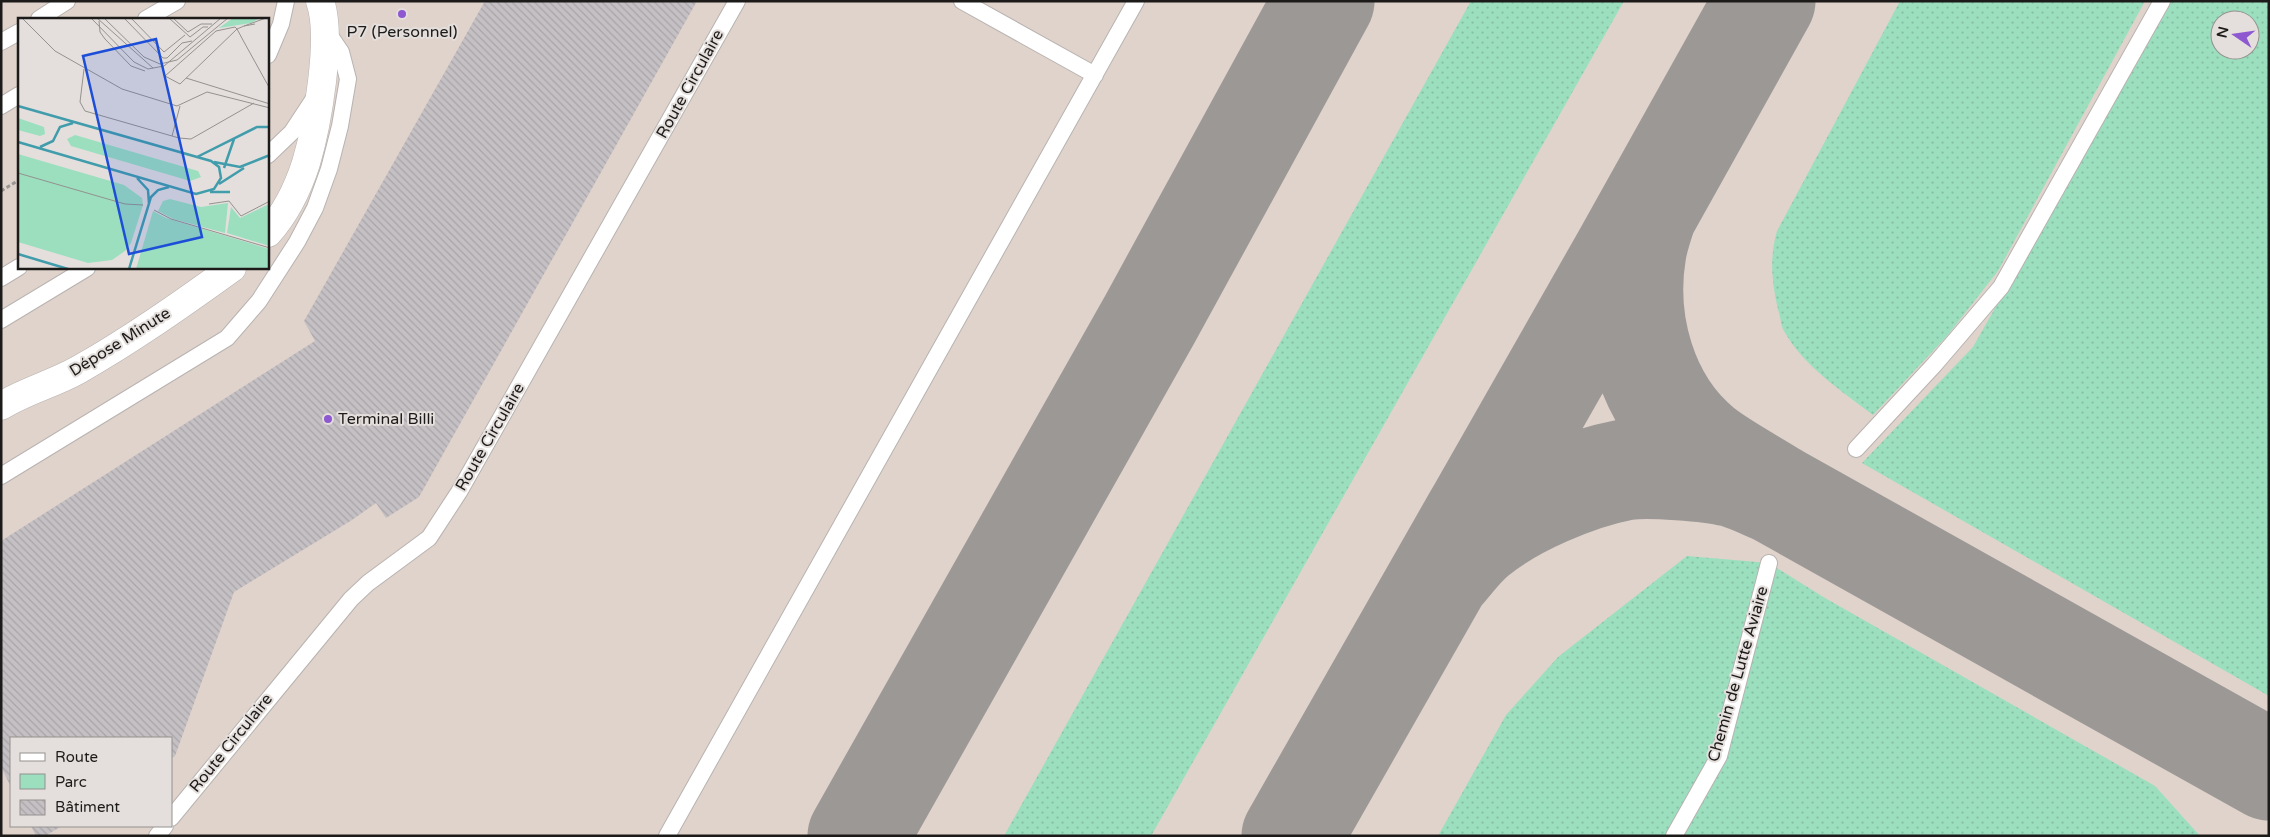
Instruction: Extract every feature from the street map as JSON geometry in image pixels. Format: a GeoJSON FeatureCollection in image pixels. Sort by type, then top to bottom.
{"type":"FeatureCollection","features":[{"type":"Feature","properties":{"kind":"street"},"geometry":{"type":"LineString","coordinates":[[269,232],[292,197],[306,164],[320,88],[325,45],[322,14]]}},
{"type":"Feature","properties":{"kind":"street","name":"Dépose Minute"},"geometry":{"type":"LineString","coordinates":[[1,406],[19,395],[76,371],[188,300],[231,269]]}},
{"type":"Feature","properties":{"kind":"lane"},"geometry":{"type":"LineString","coordinates":[[41,18],[67,1]]}},
{"type":"Feature","properties":{"kind":"lane"},"geometry":{"type":"LineString","coordinates":[[148,18],[177,1]]}},
{"type":"Feature","properties":{"kind":"lane"},"geometry":{"type":"LineString","coordinates":[[269,53],[281,24],[286,1]]}},
{"type":"Feature","properties":{"kind":"lane","name":"Route Circulaire"},"geometry":{"type":"LineString","coordinates":[[172,817],[351,599],[368,583],[429,538],[459,492],[737,1]]}},
{"type":"Feature","properties":{"kind":"lane"},"geometry":{"type":"LineString","coordinates":[[962,1],[1095,75]]}},
{"type":"Feature","properties":{"kind":"lane"},"geometry":{"type":"LineString","coordinates":[[666,836],[1136,1]]}},
{"type":"Feature","properties":{"kind":"lane"},"geometry":{"type":"LineString","coordinates":[[1856,449],[1935,364],[2001,287],[2162,1]]}},
{"type":"Feature","properties":{"kind":"lane"},"geometry":{"type":"LineString","coordinates":[[1,476],[227,338],[259,301],[297,242],[315,208],[329,169],[340,126],[348,78],[341,52],[322,14]]}},
{"type":"Feature","properties":{"kind":"lane"},"geometry":{"type":"LineString","coordinates":[[1,42],[18,33]]}},
{"type":"Feature","properties":{"kind":"lane"},"geometry":{"type":"LineString","coordinates":[[269,154],[292,132],[320,88]]}},
{"type":"Feature","properties":{"kind":"lane"},"geometry":{"type":"LineString","coordinates":[[1,106],[18,96]]}},
{"type":"Feature","properties":{"kind":"lane"},"geometry":{"type":"LineString","coordinates":[[1,278],[18,268]]}},
{"type":"Feature","properties":{"kind":"lane"},"geometry":{"type":"LineString","coordinates":[[1,320],[85,269]]}},
{"type":"Feature","properties":{"kind":"lane","name":"Chemin de Lutte Aviaire"},"geometry":{"type":"LineString","coordinates":[[1674,836],[1719,756],[1769,563]]}},
{"type":"Feature","properties":{"kind":"path"},"geometry":{"type":"LineString","coordinates":[[1,191],[18,181]]}},
{"type":"Feature","properties":{"kind":"shaded area"},"geometry":{"type":"Polygon","coordinates":[[[1,1],[2269,1],[2269,836],[1,836],[1,1]]]}},
{"type":"Feature","properties":{"kind":"green space"},"geometry":{"type":"Polygon","coordinates":[[[1471,1],[1624,1],[1151,836],[1004,836],[1471,1]]]}},
{"type":"Feature","properties":{"kind":"green space"},"geometry":{"type":"Polygon","coordinates":[[[1900,1],[2145,1],[1998,271],[1947,336],[1873,415],[1824,378],[1792,344],[1782,325],[1775,292],[1772,262],[1777,231],[1900,1]]]}},
{"type":"Feature","properties":{"kind":"green space"},"geometry":{"type":"Polygon","coordinates":[[[2169,1],[2269,1],[2269,696],[1862,463],[1973,347],[2169,1]]]}},
{"type":"Feature","properties":{"kind":"green space"},"geometry":{"type":"Polygon","coordinates":[[[1687,556],[1769,563],[1825,598],[2155,786],[2200,836],[1438,836],[1506,715],[1558,657],[1687,556]]]}},
{"type":"Feature","properties":{"kind":"building","name":"Terminal Billi"},"geometry":{"type":"Polygon","coordinates":[[[485,1],[697,1],[419,497],[386,518],[376,503],[352,520],[234,592],[175,756],[172,758],[172,737],[10,737],[10,785],[1,767],[1,541],[315,341],[304,321],[485,1]]]}},
{"type":"Feature","properties":{"kind":"building"},"geometry":{"type":"Polygon","coordinates":[[[32,827],[60,827],[45,836],[36,836],[32,827]]]}},
{"type":"Feature","properties":{"kind":"taxiway"},"geometry":{"type":"LineString","coordinates":[[858,836],[1150,319],[1324,1]]}},
{"type":"Feature","properties":{"kind":"taxiway"},"geometry":{"type":"LineString","coordinates":[[1612,275],[1765,1]]}},
{"type":"Feature","properties":{"kind":"taxiway"},"geometry":{"type":"LineString","coordinates":[[1776,494],[1739,479],[1710,473],[1634,469],[1606,474],[1547,495],[1509,514],[1472,540],[1441,575],[1646,215],[1637,247],[1633,278],[1633,305],[1637,332],[1653,383],[1666,407],[1702,447],[1776,494],[2269,770]]}},
{"type":"Feature","properties":{"kind":"taxiway"},"geometry":{"type":"LineString","coordinates":[[1292,836],[1475,515]]}},
{"type":"Feature","properties":{"kind":"place","name":"P7 (Personnel)"},"geometry":{"type":"Point","coordinates":[402,14]}},
{"type":"Feature","properties":{"kind":"place","name":"Terminal Billi"},"geometry":{"type":"Point","coordinates":[328,419]}}]}
